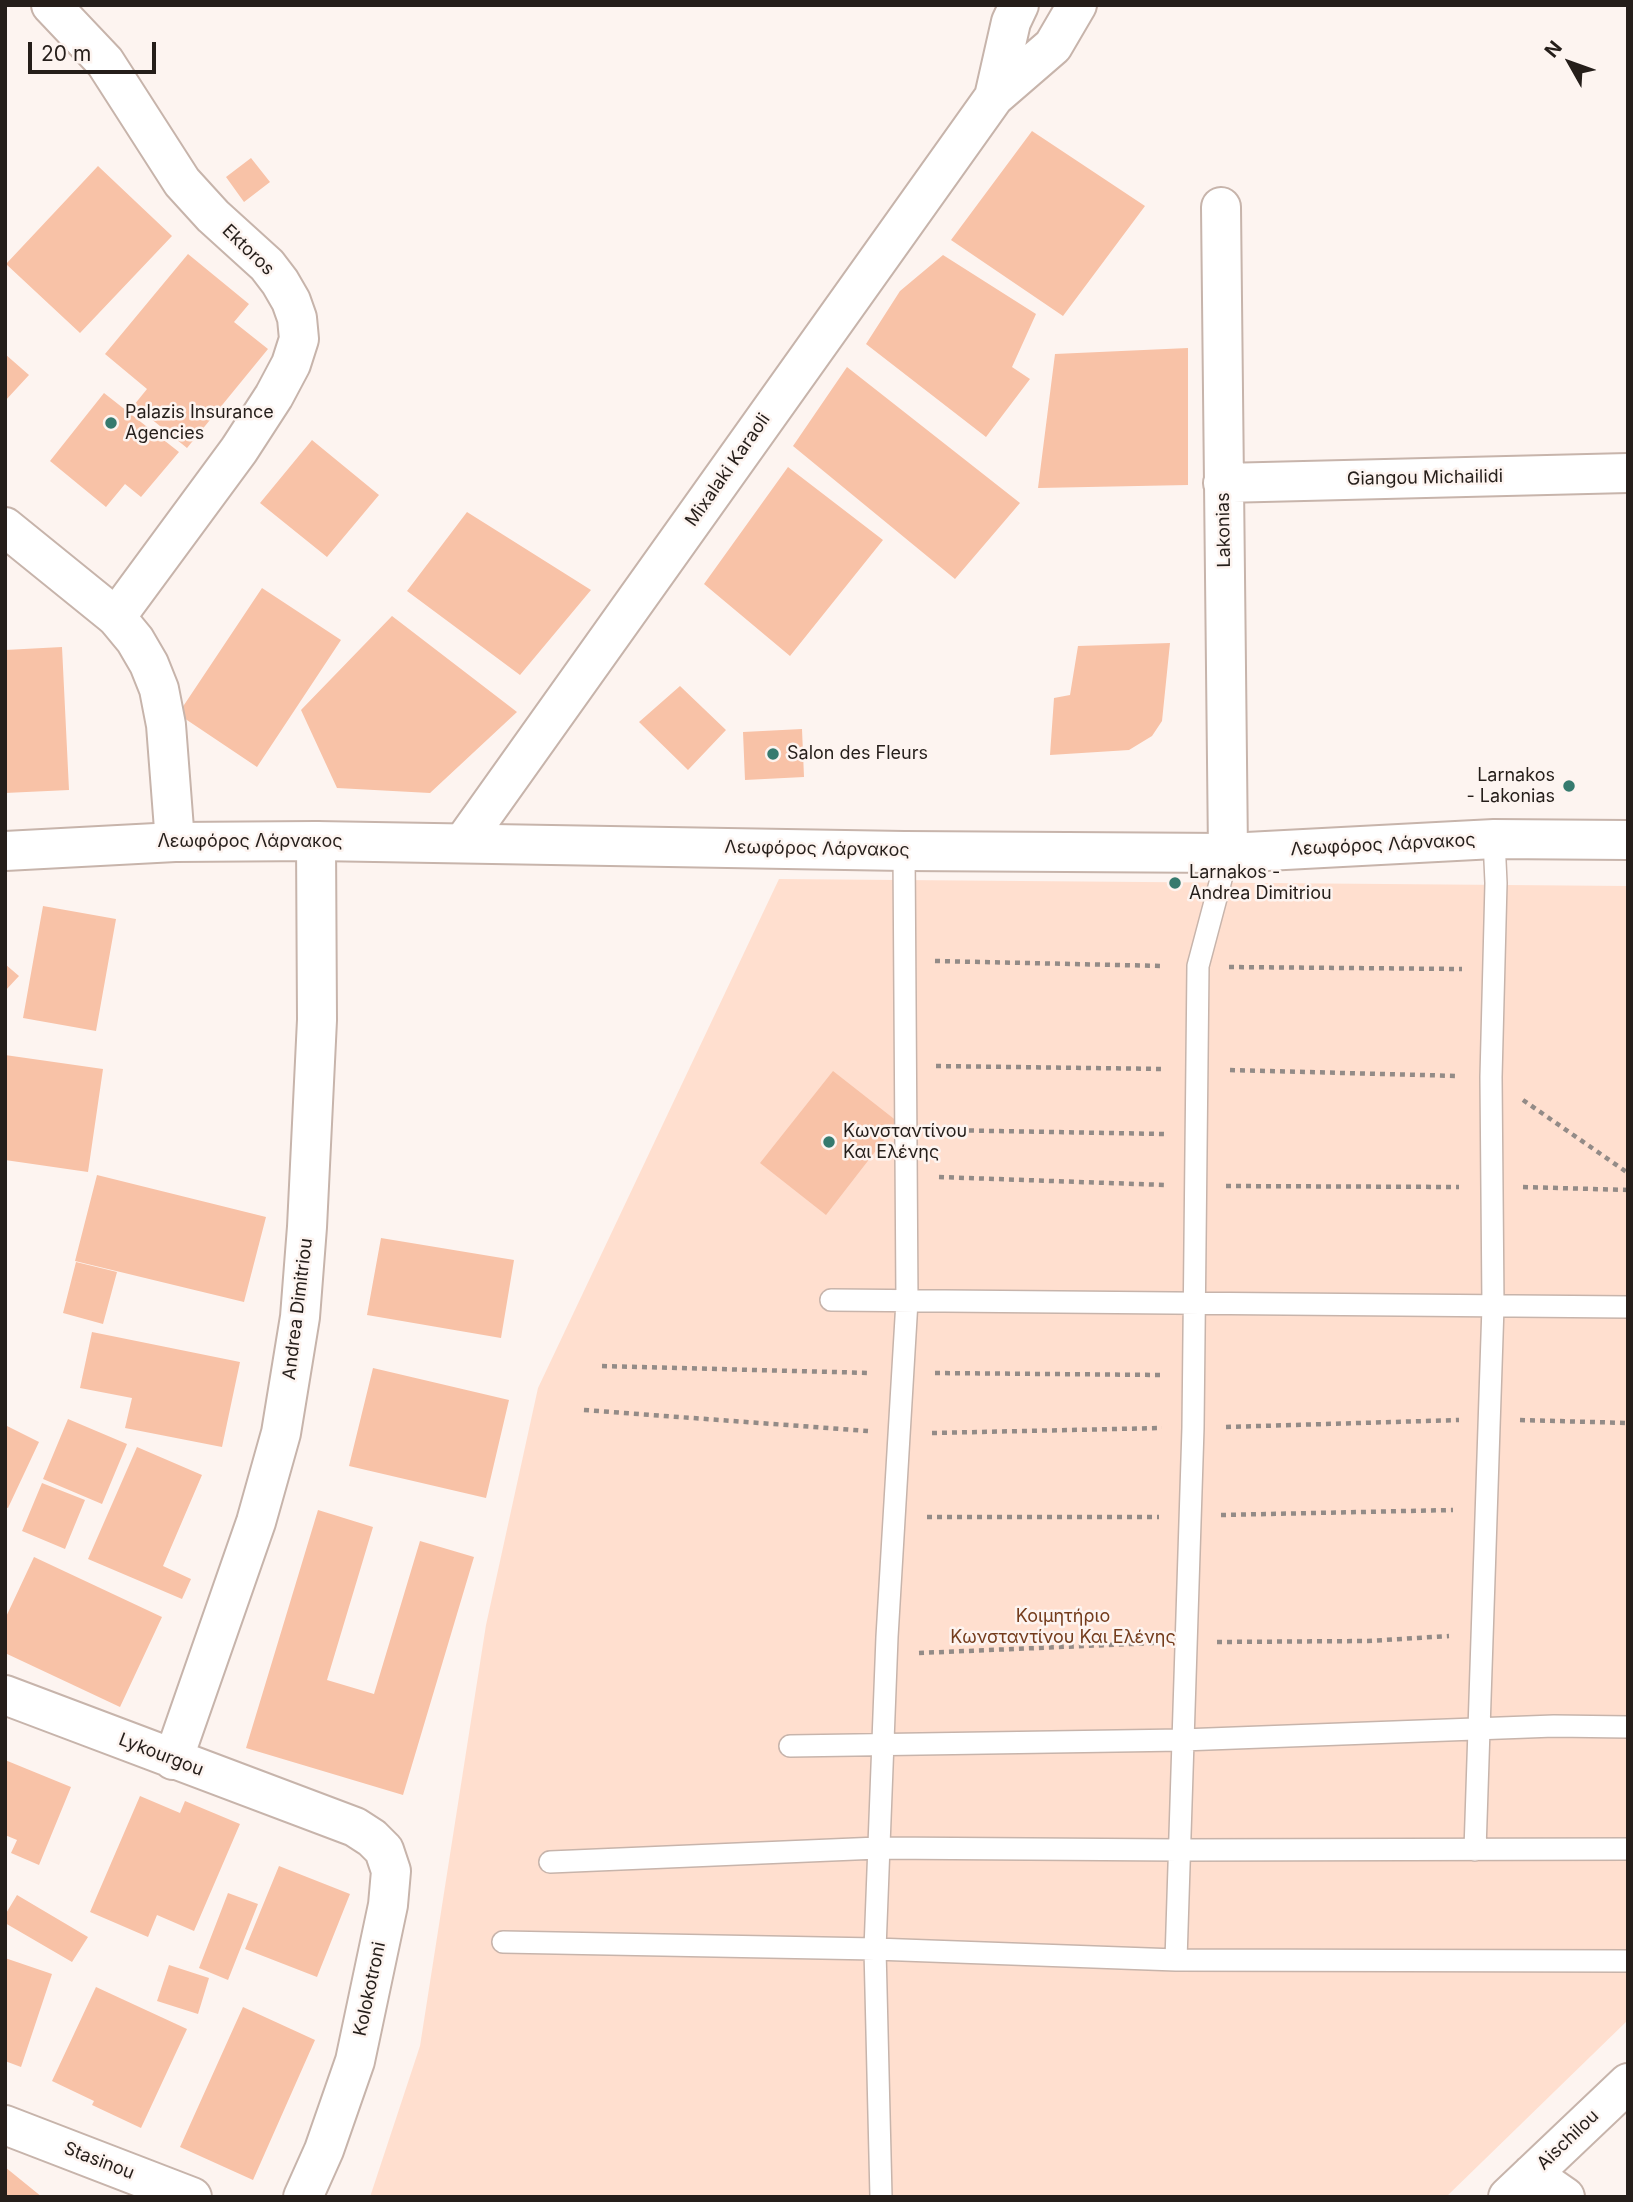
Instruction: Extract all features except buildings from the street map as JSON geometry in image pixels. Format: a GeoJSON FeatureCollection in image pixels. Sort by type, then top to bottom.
{"type":"FeatureCollection","features":[{"type":"Feature","properties":{"kind":"street","name":"Ektoros"},"geometry":{"type":"LineString","coordinates":[[51,5],[105,62],[182,183],[213,216],[267,265],[291,301],[297,318],[299,339],[274,396],[239,450],[116,617]]}},
{"type":"Feature","properties":{"kind":"street","name":"Mixalaki Karaoli"},"geometry":{"type":"LineString","coordinates":[[994,97],[1011,22],[1019,5]]}},
{"type":"Feature","properties":{"kind":"street","name":"Mixalaki Karaoli"},"geometry":{"type":"LineString","coordinates":[[463,844],[994,97],[1053,46],[1077,5]]}},
{"type":"Feature","properties":{"kind":"street","name":"Lakonias"},"geometry":{"type":"LineString","coordinates":[[1222,207],[1228,852]]}},
{"type":"Feature","properties":{"kind":"street","name":"Giangou Michailidi"},"geometry":{"type":"LineString","coordinates":[[1223,483],[1628,473]]}},
{"type":"Feature","properties":{"kind":"street"},"geometry":{"type":"LineString","coordinates":[[5,527],[116,617],[135,640],[159,689],[166,725],[175,842]]}},
{"type":"Feature","properties":{"kind":"street","name":"Λεωφόρος Λάρνακος"},"geometry":{"type":"LineString","coordinates":[[5,851],[175,842],[316,841],[904,851],[1228,852],[1494,839],[1628,840]]}},
{"type":"Feature","properties":{"kind":"street","name":"Andrea Dimitriou"},"geometry":{"type":"LineString","coordinates":[[173,1760],[256,1522],[281,1433],[300,1317],[317,1020],[316,841]]}},
{"type":"Feature","properties":{"kind":"street","name":"Lykourgou"},"geometry":{"type":"LineString","coordinates":[[5,1695],[317,1813]]}},
{"type":"Feature","properties":{"kind":"street","name":"Kolokotroni"},"geometry":{"type":"LineString","coordinates":[[303,2197],[324,2150],[355,2061],[388,1905],[391,1871],[384,1850],[372,1838],[355,1827],[317,1813]]}},
{"type":"Feature","properties":{"kind":"street","name":"Aischilou"},"geometry":{"type":"LineString","coordinates":[[1520,2185],[1628,2083]]}},
{"type":"Feature","properties":{"kind":"street","name":"Stasinou"},"geometry":{"type":"LineString","coordinates":[[5,2125],[192,2197]]}},
{"type":"Feature","properties":{"kind":"street"},"geometry":{"type":"LineString","coordinates":[[1520,2185],[1565,2197]]}},
{"type":"Feature","properties":{"kind":"lane"},"geometry":{"type":"LineString","coordinates":[[1475,1850],[1493,1306],[1491,1077],[1496,883],[1494,839]]}},
{"type":"Feature","properties":{"kind":"lane"},"geometry":{"type":"LineString","coordinates":[[881,2197],[875,1949],[883,1743],[907,1301],[904,851]]}},
{"type":"Feature","properties":{"kind":"lane"},"geometry":{"type":"LineString","coordinates":[[1175,1960],[1196,1303],[1198,966],[1228,852]]}},
{"type":"Feature","properties":{"kind":"lane"},"geometry":{"type":"LineString","coordinates":[[831,1300],[1628,1307]]}},
{"type":"Feature","properties":{"kind":"lane"},"geometry":{"type":"LineString","coordinates":[[790,1746],[1182,1740],[1478,1729],[1628,1727]]}},
{"type":"Feature","properties":{"kind":"lane"},"geometry":{"type":"LineString","coordinates":[[550,1862],[878,1848],[1628,1849]]}},
{"type":"Feature","properties":{"kind":"lane"},"geometry":{"type":"LineString","coordinates":[[503,1942],[875,1949],[1175,1960],[1628,1961]]}},
{"type":"Feature","properties":{"kind":"path"},"geometry":{"type":"LineString","coordinates":[[907,1065],[1491,1077],[1628,1173]]}},
{"type":"Feature","properties":{"kind":"path"},"geometry":{"type":"LineString","coordinates":[[907,1130],[1197,1134]]}},
{"type":"Feature","properties":{"kind":"path"},"geometry":{"type":"LineString","coordinates":[[907,1175],[1196,1186],[1492,1186],[1628,1190]]}},
{"type":"Feature","properties":{"kind":"path"},"geometry":{"type":"LineString","coordinates":[[583,1410],[899,1434],[1489,1420],[1628,1423]]}},
{"type":"Feature","properties":{"kind":"green space","name":"Κοιμητήριο Κωνσταντίνου Και Ελένης"},"geometry":{"type":"Polygon","coordinates":[[[779,879],[1628,886],[1628,2020],[1446,2197],[370,2197],[420,2046],[486,1625],[538,1388],[779,879]]]}},
{"type":"Feature","properties":{"kind":"place","name":"Palazis Insurance Agencies"},"geometry":{"type":"Point","coordinates":[111,423]}},
{"type":"Feature","properties":{"kind":"place","name":"Salon des Fleurs"},"geometry":{"type":"Point","coordinates":[773,754]}},
{"type":"Feature","properties":{"kind":"place","name":"Larnakos - Lakonias"},"geometry":{"type":"Point","coordinates":[1569,786]}},
{"type":"Feature","properties":{"kind":"place","name":"Larnakos - Andrea Dimitriou"},"geometry":{"type":"Point","coordinates":[1175,883]}},
{"type":"Feature","properties":{"kind":"place","name":"Κωνσταντίνου Και Ελένης"},"geometry":{"type":"Point","coordinates":[829,1142]}}]}
